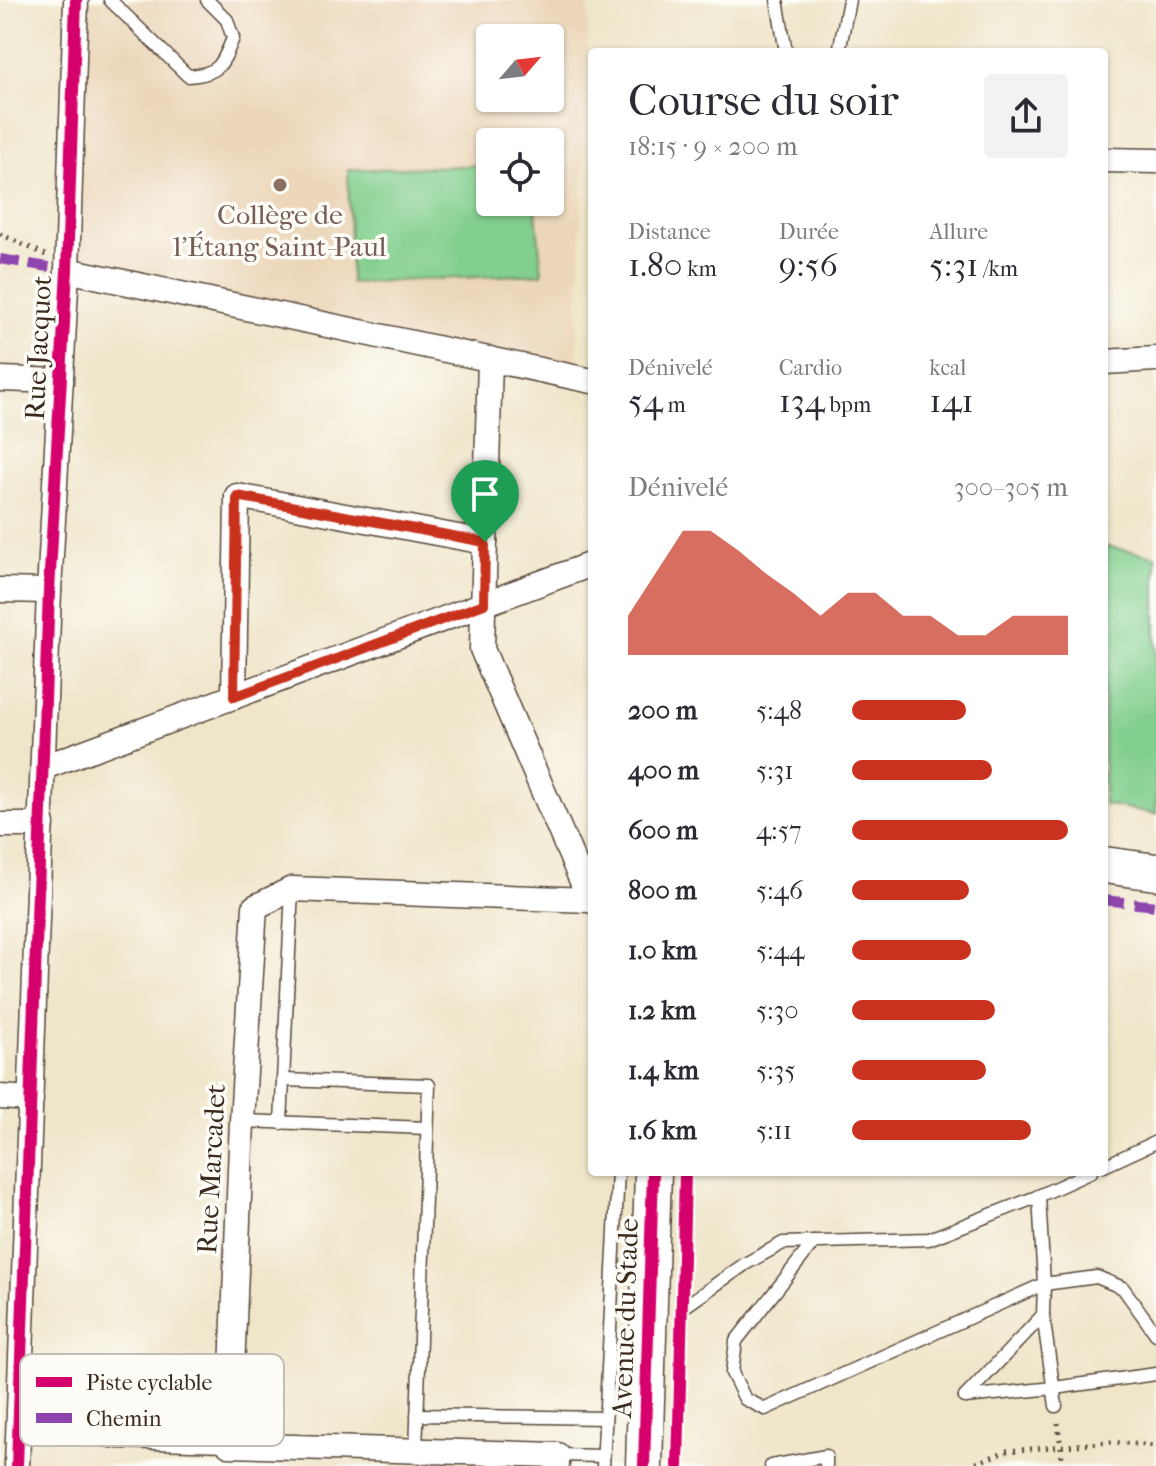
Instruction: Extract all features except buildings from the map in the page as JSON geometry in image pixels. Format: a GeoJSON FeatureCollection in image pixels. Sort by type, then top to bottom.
{"type":"FeatureCollection","features":[{"type":"Feature","properties":{"kind":"street","name":"Rue Jacquot"},"geometry":{"type":"LineString","coordinates":[[17,1466],[10,1426],[31,1099],[49,591],[67,270],[76,0]]}},
{"type":"Feature","properties":{"kind":"street"},"geometry":{"type":"LineString","coordinates":[[1108,160],[1156,161]]}},
{"type":"Feature","properties":{"kind":"street"},"geometry":{"type":"LineString","coordinates":[[67,270],[588,380]]}},
{"type":"Feature","properties":{"kind":"street"},"geometry":{"type":"LineString","coordinates":[[490,359],[482,649],[588,893]]}},
{"type":"Feature","properties":{"kind":"street"},"geometry":{"type":"LineString","coordinates":[[1108,362],[1156,359]]}},
{"type":"Feature","properties":{"kind":"street"},"geometry":{"type":"LineString","coordinates":[[0,379],[61,381]]}},
{"type":"Feature","properties":{"kind":"street"},"geometry":{"type":"LineString","coordinates":[[234,697],[237,496],[485,542]]}},
{"type":"Feature","properties":{"kind":"street"},"geometry":{"type":"LineString","coordinates":[[44,767],[588,565]]}},
{"type":"Feature","properties":{"kind":"street"},"geometry":{"type":"LineString","coordinates":[[0,590],[49,591]]}},
{"type":"Feature","properties":{"kind":"street"},"geometry":{"type":"LineString","coordinates":[[0,825],[42,825]]}},
{"type":"Feature","properties":{"kind":"street"},"geometry":{"type":"LineString","coordinates":[[1108,866],[1156,872]]}},
{"type":"Feature","properties":{"kind":"street","name":"Rue Marcadet"},"geometry":{"type":"LineString","coordinates":[[233,1354],[255,907],[292,889],[588,900]]}},
{"type":"Feature","properties":{"kind":"street"},"geometry":{"type":"LineString","coordinates":[[0,1097],[31,1099]]}},
{"type":"Feature","properties":{"kind":"street","name":"Avenue du Stade"},"geometry":{"type":"LineString","coordinates":[[644,1466],[653,1176]]}},
{"type":"Feature","properties":{"kind":"street"},"geometry":{"type":"LineString","coordinates":[[260,1446],[557,1460]]}},
{"type":"Feature","properties":{"kind":"lane"},"geometry":{"type":"LineString","coordinates":[[110,0],[188,76],[208,75],[223,62],[233,38],[227,20],[207,0]]}},
{"type":"Feature","properties":{"kind":"lane"},"geometry":{"type":"LineString","coordinates":[[777,0],[785,48]]}},
{"type":"Feature","properties":{"kind":"lane"},"geometry":{"type":"LineString","coordinates":[[840,48],[849,0]]}},
{"type":"Feature","properties":{"kind":"lane"},"geometry":{"type":"LineString","coordinates":[[281,1123],[292,889]]}},
{"type":"Feature","properties":{"kind":"lane"},"geometry":{"type":"LineString","coordinates":[[283,1080],[429,1085],[416,1451]]}},
{"type":"Feature","properties":{"kind":"lane"},"geometry":{"type":"LineString","coordinates":[[242,1121],[427,1128]]}},
{"type":"Feature","properties":{"kind":"lane"},"geometry":{"type":"LineString","coordinates":[[1108,1164],[1156,1142]]}},
{"type":"Feature","properties":{"kind":"lane"},"geometry":{"type":"LineString","coordinates":[[557,1460],[603,1461],[618,1176]]}},
{"type":"Feature","properties":{"kind":"lane"},"geometry":{"type":"LineString","coordinates":[[681,1309],[745,1264],[783,1243],[929,1239],[1082,1176]]}},
{"type":"Feature","properties":{"kind":"lane"},"geometry":{"type":"LineString","coordinates":[[1039,1196],[1043,1315],[1056,1406]]}},
{"type":"Feature","properties":{"kind":"lane"},"geometry":{"type":"LineString","coordinates":[[814,1242],[736,1341],[732,1373],[745,1399],[765,1409],[1044,1284],[1097,1277],[1123,1288],[1156,1334]]}},
{"type":"Feature","properties":{"kind":"lane"},"geometry":{"type":"LineString","coordinates":[[1043,1315],[965,1397],[1156,1374]]}},
{"type":"Feature","properties":{"kind":"lane"},"geometry":{"type":"LineString","coordinates":[[417,1415],[604,1418]]}},
{"type":"Feature","properties":{"kind":"lane"},"geometry":{"type":"LineString","coordinates":[[771,1466],[826,1461]]}},
{"type":"Feature","properties":{"kind":"path"},"geometry":{"type":"LineString","coordinates":[[0,234],[44,254],[67,270]]}},
{"type":"Feature","properties":{"kind":"path"},"geometry":{"type":"LineString","coordinates":[[1056,1406],[1063,1466]]}},
{"type":"Feature","properties":{"kind":"path"},"geometry":{"type":"LineString","coordinates":[[969,1466],[1006,1451],[1112,1442],[1156,1446]]}},
{"type":"Feature","properties":{"kind":"shaded area","name":"Collège de l'Étang Saint-Paul"},"geometry":{"type":"Polygon","coordinates":[[[76,0],[589,0],[576,378],[67,270],[76,0]]]}},
{"type":"Feature","properties":{"kind":"green space"},"geometry":{"type":"Polygon","coordinates":[[[476,165],[476,216],[536,216],[542,274],[351,283],[348,170],[476,165]]]}},
{"type":"Feature","properties":{"kind":"green space"},"geometry":{"type":"Polygon","coordinates":[[[1108,547],[1156,556],[1156,814],[1108,805],[1108,547]]]}},
{"type":"Feature","properties":{"kind":"marked path"},"geometry":{"type":"LineString","coordinates":[[0,259],[67,270]]}},
{"type":"Feature","properties":{"kind":"marked path"},"geometry":{"type":"LineString","coordinates":[[1108,900],[1156,906]]}},
{"type":"Feature","properties":{"kind":"cycle path"},"geometry":{"type":"LineString","coordinates":[[21,1354],[49,591],[67,270],[76,0]]}},
{"type":"Feature","properties":{"kind":"cycle path"},"geometry":{"type":"LineString","coordinates":[[644,1466],[653,1176]]}},
{"type":"Feature","properties":{"kind":"cycle path"},"geometry":{"type":"LineString","coordinates":[[678,1466],[685,1176]]}},
{"type":"Feature","properties":{"kind":"cycle path"},"geometry":{"type":"LineString","coordinates":[[17,1466],[20,1384]]}},
{"type":"Feature","properties":{"kind":"place","name":"Collège de l'Étang Saint-Paul"},"geometry":{"type":"Point","coordinates":[280,185]}},
{"type":"Feature","properties":{"kind":"route"},"geometry":{"type":"LineString","coordinates":[[237,496],[485,542],[484,604],[234,697],[237,496]]}}]}
